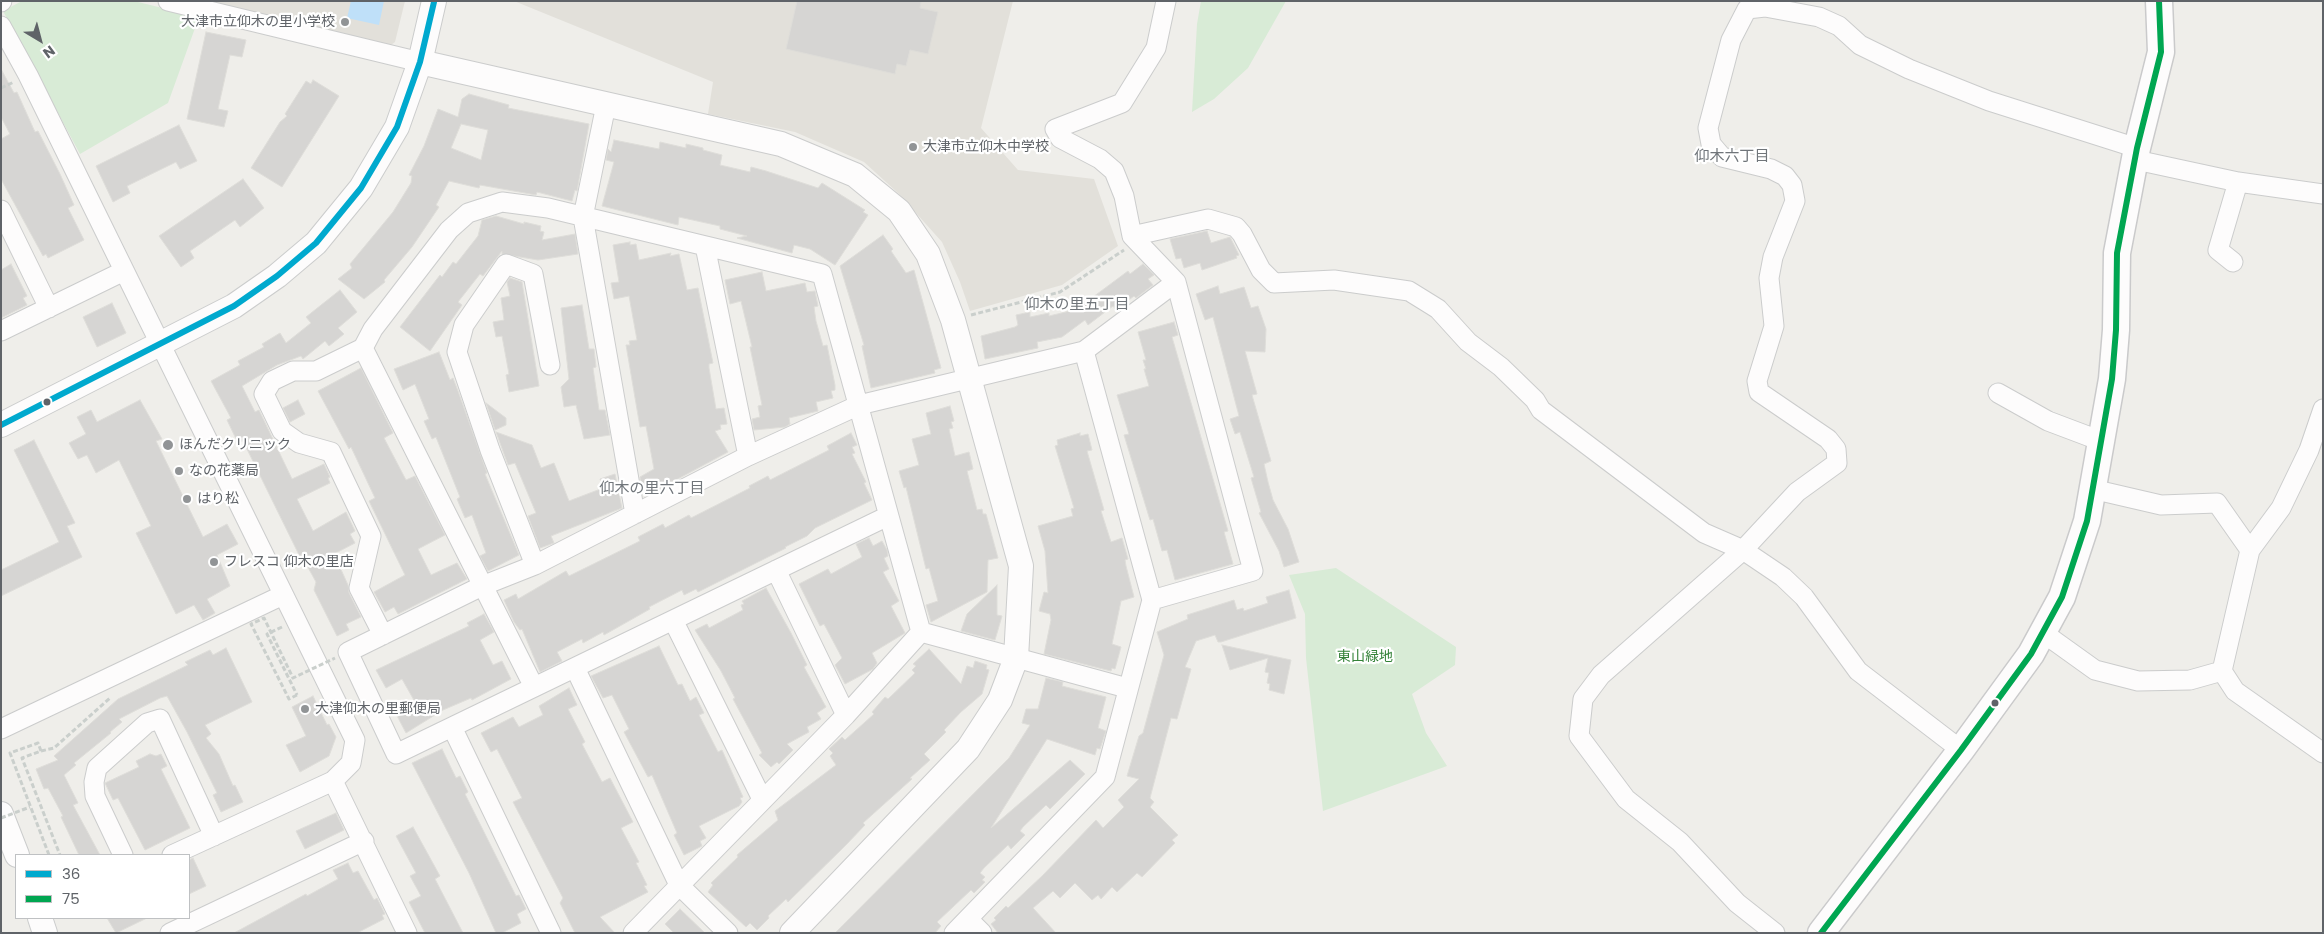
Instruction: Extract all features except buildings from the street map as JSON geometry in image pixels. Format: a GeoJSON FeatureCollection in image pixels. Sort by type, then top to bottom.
{"type":"FeatureCollection","features":[{"type":"Feature","properties":{"kind":"main road"},"geometry":{"type":"LineString","coordinates":[[1821,933],[1962,750],[2030,654],[2062,597],[2087,521],[2112,379],[2116,330],[2117,253],[2136,154],[2161,52],[2159,1]]}},
{"type":"Feature","properties":{"kind":"street"},"geometry":{"type":"LineString","coordinates":[[168,1],[606,106],[781,144],[855,175],[900,211],[928,254],[953,320],[1020,566],[1016,658],[1000,700],[968,749],[792,933]]}},
{"type":"Feature","properties":{"kind":"street"},"geometry":{"type":"LineString","coordinates":[[1,425],[234,306],[316,244],[361,188],[392,135],[420,62],[434,1]]}},
{"type":"Feature","properties":{"kind":"street"},"geometry":{"type":"LineString","coordinates":[[1152,600],[1253,571],[1176,282],[1135,239],[1124,196],[1114,171],[1100,159],[1060,138],[1055,129],[1122,103],[1156,48],[1166,1]]}},
{"type":"Feature","properties":{"kind":"street"},"geometry":{"type":"LineString","coordinates":[[1775,933],[1737,903],[1680,842],[1626,799],[1579,736],[1583,699],[1601,675],[1743,550],[1797,492],[1837,462],[1836,449],[1828,438],[1759,392],[1757,381],[1774,326],[1769,278],[1773,256],[1795,201],[1792,185],[1785,176],[1771,169],[1722,157],[1711,144],[1708,128],[1731,40],[1747,9],[1764,4],[1822,9],[1860,45],[1909,69],[1989,101],[2136,154],[2238,182],[2323,194]]}},
{"type":"Feature","properties":{"kind":"street"},"geometry":{"type":"LineString","coordinates":[[1,26],[161,344],[354,740],[351,763],[334,781],[174,854]]}},
{"type":"Feature","properties":{"kind":"street"},"geometry":{"type":"LineString","coordinates":[[606,106],[583,217],[635,514]]}},
{"type":"Feature","properties":{"kind":"street"},"geometry":{"type":"LineString","coordinates":[[2233,262],[2218,250],[2238,182]]}},
{"type":"Feature","properties":{"kind":"street"},"geometry":{"type":"LineString","coordinates":[[383,635],[360,588],[371,536],[331,452],[299,443],[282,431],[264,394],[272,382],[293,372],[316,371],[363,348],[373,329],[449,230],[468,213],[502,202],[532,206],[583,217],[822,274],[921,632]]}},
{"type":"Feature","properties":{"kind":"street"},"geometry":{"type":"LineString","coordinates":[[1,210],[50,308]]}},
{"type":"Feature","properties":{"kind":"street"},"geometry":{"type":"LineString","coordinates":[[1135,239],[1208,218],[1236,227],[1242,234],[1266,278],[1274,284],[1334,280],[1409,292],[1438,309],[1468,342],[1501,367],[1535,400],[1541,410],[1704,533],[1743,550],[1783,577],[1804,597],[1858,671],[1962,750]]}},
{"type":"Feature","properties":{"kind":"street"},"geometry":{"type":"LineString","coordinates":[[705,246],[748,456]]}},
{"type":"Feature","properties":{"kind":"street"},"geometry":{"type":"LineString","coordinates":[[535,565],[487,441],[457,352],[464,325],[506,264],[533,274],[550,365]]}},
{"type":"Feature","properties":{"kind":"street"},"geometry":{"type":"LineString","coordinates":[[1,331],[124,272]]}},
{"type":"Feature","properties":{"kind":"street"},"geometry":{"type":"LineString","coordinates":[[888,516],[396,754],[348,652],[482,586],[535,565],[748,456],[859,405],[1084,352],[1176,282]]}},
{"type":"Feature","properties":{"kind":"street"},"geometry":{"type":"LineString","coordinates":[[363,348],[534,688]]}},
{"type":"Feature","properties":{"kind":"street"},"geometry":{"type":"LineString","coordinates":[[954,933],[1105,777],[1127,688],[1152,600],[1084,352]]}},
{"type":"Feature","properties":{"kind":"street"},"geometry":{"type":"LineString","coordinates":[[1998,393],[2048,422],[2101,440]]}},
{"type":"Feature","properties":{"kind":"street"},"geometry":{"type":"LineString","coordinates":[[2323,409],[2309,450],[2281,508],[2250,550],[2222,671],[2235,691],[2323,753]]}},
{"type":"Feature","properties":{"kind":"street"},"geometry":{"type":"LineString","coordinates":[[2092,489],[2161,505],[2217,503],[2250,550]]}},
{"type":"Feature","properties":{"kind":"street"},"geometry":{"type":"LineString","coordinates":[[776,570],[846,715]]}},
{"type":"Feature","properties":{"kind":"street"},"geometry":{"type":"LineString","coordinates":[[1,730],[284,595]]}},
{"type":"Feature","properties":{"kind":"street"},"geometry":{"type":"LineString","coordinates":[[673,620],[762,799]]}},
{"type":"Feature","properties":{"kind":"street"},"geometry":{"type":"LineString","coordinates":[[921,632],[1127,688]]}},
{"type":"Feature","properties":{"kind":"street"},"geometry":{"type":"LineString","coordinates":[[633,933],[846,715],[921,632]]}},
{"type":"Feature","properties":{"kind":"street"},"geometry":{"type":"LineString","coordinates":[[2042,632],[2094,670],[2138,681],[2190,680],[2222,671]]}},
{"type":"Feature","properties":{"kind":"street"},"geometry":{"type":"LineString","coordinates":[[575,668],[679,885],[728,933]]}},
{"type":"Feature","properties":{"kind":"street"},"geometry":{"type":"LineString","coordinates":[[123,854],[95,796],[94,782],[97,768],[147,723],[160,719],[214,836]]}},
{"type":"Feature","properties":{"kind":"street"},"geometry":{"type":"LineString","coordinates":[[452,727],[551,933]]}},
{"type":"Feature","properties":{"kind":"street"},"geometry":{"type":"LineString","coordinates":[[334,781],[364,841],[404,932]]}},
{"type":"Feature","properties":{"kind":"street"},"geometry":{"type":"LineString","coordinates":[[1,816],[17,854]]}},
{"type":"Feature","properties":{"kind":"street"},"geometry":{"type":"LineString","coordinates":[[170,933],[364,841]]}},
{"type":"Feature","properties":{"kind":"street"},"geometry":{"type":"LineString","coordinates":[[40,919],[45,933]]}},
{"type":"Feature","properties":{"kind":"street"},"geometry":{"type":"LineString","coordinates":[[968,919],[982,933]]}},
{"type":"Feature","properties":{"kind":"path"},"geometry":{"type":"LineString","coordinates":[[953,320],[1060,292],[1135,239]]}},
{"type":"Feature","properties":{"kind":"path"},"geometry":{"type":"LineString","coordinates":[[267,634],[298,695],[289,699],[252,624],[264,618],[293,678],[335,658]]}},
{"type":"Feature","properties":{"kind":"path"},"geometry":{"type":"LineString","coordinates":[[60,854],[22,758],[54,748],[116,693]]}},
{"type":"Feature","properties":{"kind":"path"},"geometry":{"type":"LineString","coordinates":[[40,751],[38,743],[10,753],[49,854]]}},
{"type":"Feature","properties":{"kind":"path"},"geometry":{"type":"LineString","coordinates":[[1,816],[30,807]]}},
{"type":"Feature","properties":{"kind":"shaded area","name":"大津市立仰木の里小学校"},"geometry":{"type":"Polygon","coordinates":[[[203,1],[405,1],[395,42],[391,45],[203,1]]]}},
{"type":"Feature","properties":{"kind":"shaded area","name":"大津市立仰木中学校"},"geometry":{"type":"Polygon","coordinates":[[[514,1],[1013,1],[981,128],[1018,170],[1094,179],[1118,246],[1062,285],[970,311],[960,282],[942,242],[898,193],[864,162],[795,132],[708,114],[713,82],[514,1]]]}},
{"type":"Feature","properties":{"kind":"green space"},"geometry":{"type":"Polygon","coordinates":[[[22,1],[134,1],[199,17],[168,103],[80,154],[3,11],[22,1]]]}},
{"type":"Feature","properties":{"kind":"green space"},"geometry":{"type":"Polygon","coordinates":[[[1201,1],[1286,1],[1248,68],[1214,99],[1192,112],[1197,24],[1201,1]]]}},
{"type":"Feature","properties":{"kind":"green space","name":"東山緑地"},"geometry":{"type":"Polygon","coordinates":[[[1336,568],[1456,647],[1455,665],[1412,694],[1426,733],[1447,766],[1323,811],[1306,658],[1305,614],[1289,575],[1336,568]]]}},
{"type":"Feature","properties":{"kind":"water"},"geometry":{"type":"Polygon","coordinates":[[[351,1],[384,1],[379,25],[347,18],[351,1]]]}},
{"type":"Feature","properties":{"kind":"transit line","name":"75"},"geometry":{"type":"LineString","coordinates":[[1821,933],[1961,750],[2031,654],[2062,597],[2087,521],[2112,379],[2116,330],[2117,253],[2137,148],[2161,52],[2159,1]]}},
{"type":"Feature","properties":{"kind":"transit line","name":"36"},"geometry":{"type":"LineString","coordinates":[[1,425],[234,306],[277,276],[316,243],[361,188],[397,127],[420,62],[434,2]]}},
{"type":"Feature","properties":{"kind":"place","name":"大津市立仰木の里小学校"},"geometry":{"type":"Point","coordinates":[345,22]}},
{"type":"Feature","properties":{"kind":"place","name":"大津市立仰木中学校"},"geometry":{"type":"Point","coordinates":[913,147]}},
{"type":"Feature","properties":{"kind":"place","name":"ほんだクリニック"},"geometry":{"type":"Point","coordinates":[168,445]}},
{"type":"Feature","properties":{"kind":"place","name":"なの花薬局"},"geometry":{"type":"Point","coordinates":[179,471]}},
{"type":"Feature","properties":{"kind":"place","name":"はり松"},"geometry":{"type":"Point","coordinates":[187,499]}},
{"type":"Feature","properties":{"kind":"place","name":"フレスコ 仰木の里店"},"geometry":{"type":"Point","coordinates":[214,562]}},
{"type":"Feature","properties":{"kind":"place","name":"大津仰木の里郵便局"},"geometry":{"type":"Point","coordinates":[305,709]}},
{"type":"Feature","properties":{"kind":"district","name":"仰木六丁目"},"geometry":{"type":"Point","coordinates":[1732,157]}},
{"type":"Feature","properties":{"kind":"district","name":"仰木の里五丁目"},"geometry":{"type":"Point","coordinates":[1077,305]}},
{"type":"Feature","properties":{"kind":"district","name":"仰木の里六丁目"},"geometry":{"type":"Point","coordinates":[652,489]}}]}
